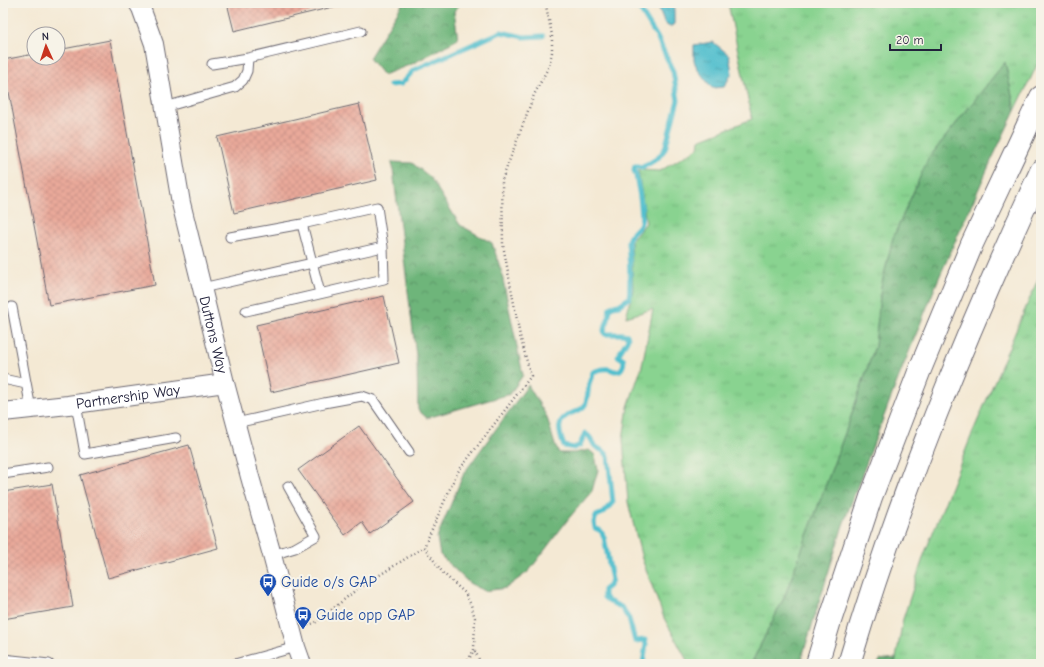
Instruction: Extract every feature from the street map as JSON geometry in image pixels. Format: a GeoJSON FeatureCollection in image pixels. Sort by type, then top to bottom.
{"type":"FeatureCollection","features":[{"type":"Feature","properties":{"kind":"highway"},"geometry":{"type":"LineString","coordinates":[[817,664],[871,498],[919,372],[972,244],[1041,96]]}},
{"type":"Feature","properties":{"kind":"highway"},"geometry":{"type":"LineString","coordinates":[[849,664],[862,620],[907,488],[1004,250],[1041,171]]}},
{"type":"Feature","properties":{"kind":"street","name":"Duttons Way"},"geometry":{"type":"LineString","coordinates":[[138,3],[142,8],[154,44],[181,203],[225,383],[296,647],[302,664]]}},
{"type":"Feature","properties":{"kind":"street","name":"Partnership Way"},"geometry":{"type":"LineString","coordinates":[[3,412],[76,404],[225,383]]}},
{"type":"Feature","properties":{"kind":"lane"},"geometry":{"type":"LineString","coordinates":[[212,64],[248,58],[360,31]]}},
{"type":"Feature","properties":{"kind":"lane"},"geometry":{"type":"LineString","coordinates":[[165,107],[235,87],[243,80],[248,58]]}},
{"type":"Feature","properties":{"kind":"lane"},"geometry":{"type":"LineString","coordinates":[[230,237],[302,224],[377,207],[383,247],[384,279],[246,311]]}},
{"type":"Feature","properties":{"kind":"lane"},"geometry":{"type":"LineString","coordinates":[[302,224],[320,293]]}},
{"type":"Feature","properties":{"kind":"lane"},"geometry":{"type":"LineString","coordinates":[[202,288],[383,247]]}},
{"type":"Feature","properties":{"kind":"lane"},"geometry":{"type":"LineString","coordinates":[[12,307],[31,409]]}},
{"type":"Feature","properties":{"kind":"lane"},"geometry":{"type":"LineString","coordinates":[[3,380],[26,384]]}},
{"type":"Feature","properties":{"kind":"lane"},"geometry":{"type":"LineString","coordinates":[[236,423],[362,396],[373,400],[409,452]]}},
{"type":"Feature","properties":{"kind":"lane"},"geometry":{"type":"LineString","coordinates":[[76,404],[86,454],[176,438]]}},
{"type":"Feature","properties":{"kind":"lane"},"geometry":{"type":"LineString","coordinates":[[3,474],[48,467]]}},
{"type":"Feature","properties":{"kind":"lane"},"geometry":{"type":"LineString","coordinates":[[272,555],[295,548],[316,536],[288,486]]}},
{"type":"Feature","properties":{"kind":"lane"},"geometry":{"type":"LineString","coordinates":[[236,664],[296,647]]}},
{"type":"Feature","properties":{"kind":"lane"},"geometry":{"type":"LineString","coordinates":[[3,659],[49,664]]}},
{"type":"Feature","properties":{"kind":"path"},"geometry":{"type":"LineString","coordinates":[[292,629],[315,623],[356,590],[424,547],[457,473],[531,376],[520,336],[503,245],[502,180],[534,95],[549,66],[552,52],[552,34],[546,3]]}},
{"type":"Feature","properties":{"kind":"path"},"geometry":{"type":"LineString","coordinates":[[424,547],[443,573],[465,593],[471,606],[474,618],[474,650],[481,664]]}},
{"type":"Feature","properties":{"kind":"path"},"geometry":{"type":"LineString","coordinates":[[466,664],[474,650]]}},
{"type":"Feature","properties":{"kind":"green space"},"geometry":{"type":"Polygon","coordinates":[[[403,3],[461,3],[454,11],[458,39],[412,64],[383,75],[369,58],[403,3]]]}},
{"type":"Feature","properties":{"kind":"green space"},"geometry":{"type":"Polygon","coordinates":[[[728,3],[1041,3],[1041,57],[1015,111],[1005,62],[928,159],[893,238],[881,287],[875,346],[848,425],[784,598],[751,664],[689,664],[664,618],[642,559],[628,502],[623,439],[628,407],[642,366],[653,309],[626,317],[633,290],[631,241],[646,223],[638,170],[660,171],[698,148],[699,140],[752,119],[728,3]]]}},
{"type":"Feature","properties":{"kind":"green space"},"geometry":{"type":"Polygon","coordinates":[[[1005,62],[1015,111],[938,280],[898,379],[843,525],[800,664],[751,664],[784,598],[848,425],[875,346],[881,287],[893,238],[928,159],[1005,62]]]}},
{"type":"Feature","properties":{"kind":"green space"},"geometry":{"type":"Polygon","coordinates":[[[392,162],[412,163],[430,177],[460,225],[492,243],[501,270],[523,375],[510,394],[427,418],[418,410],[417,364],[392,162]]]}},
{"type":"Feature","properties":{"kind":"green space"},"geometry":{"type":"Polygon","coordinates":[[[1041,272],[1041,664],[895,664],[903,619],[924,555],[972,434],[1041,272]]]}},
{"type":"Feature","properties":{"kind":"green space"},"geometry":{"type":"Polygon","coordinates":[[[528,385],[547,417],[554,442],[559,453],[574,453],[589,450],[595,455],[598,470],[592,491],[569,518],[529,571],[506,588],[485,591],[469,583],[440,555],[437,537],[464,473],[528,385]]]}},
{"type":"Feature","properties":{"kind":"green space"},"geometry":{"type":"Polygon","coordinates":[[[896,658],[895,664],[878,664],[880,660],[896,658]]]}},
{"type":"Feature","properties":{"kind":"water"},"geometry":{"type":"Polygon","coordinates":[[[657,3],[676,3],[674,10],[674,24],[670,27],[665,24],[657,3]]]}},
{"type":"Feature","properties":{"kind":"water"},"geometry":{"type":"Polygon","coordinates":[[[713,42],[729,55],[732,73],[724,87],[712,88],[698,70],[694,61],[694,45],[713,42]]]}},
{"type":"Feature","properties":{"kind":"building"},"geometry":{"type":"Polygon","coordinates":[[[227,3],[345,3],[345,4],[234,31],[227,3]]]}},
{"type":"Feature","properties":{"kind":"building"},"geometry":{"type":"Polygon","coordinates":[[[110,40],[155,285],[49,305],[3,60],[26,56],[26,66],[66,66],[66,48],[110,40]]]}},
{"type":"Feature","properties":{"kind":"building"},"geometry":{"type":"Polygon","coordinates":[[[359,104],[377,180],[234,213],[217,137],[359,104]]]}},
{"type":"Feature","properties":{"kind":"building"},"geometry":{"type":"Polygon","coordinates":[[[384,296],[399,363],[271,392],[256,325],[384,296]]]}},
{"type":"Feature","properties":{"kind":"building"},"geometry":{"type":"Polygon","coordinates":[[[359,426],[414,502],[370,534],[362,522],[345,535],[298,470],[359,426]]]}},
{"type":"Feature","properties":{"kind":"building"},"geometry":{"type":"Polygon","coordinates":[[[189,445],[218,548],[108,578],[80,475],[189,445]]]}},
{"type":"Feature","properties":{"kind":"building"},"geometry":{"type":"Polygon","coordinates":[[[52,484],[73,607],[3,619],[3,492],[52,484]]]}},
{"type":"Feature","properties":{"kind":"waterway"},"geometry":{"type":"LineString","coordinates":[[636,3],[657,37],[673,71],[678,100],[665,149],[658,158],[645,166],[635,166],[634,170],[642,215],[640,225],[628,239],[630,276],[629,298],[619,305],[610,308],[608,320],[604,330],[605,334],[627,335],[628,339],[618,356],[624,360],[623,366],[617,371],[605,369],[593,372],[584,407],[563,419],[560,431],[564,446],[574,448],[580,445],[585,433],[595,446],[604,451],[608,456],[613,502],[603,513],[596,516],[594,522],[595,528],[601,531],[604,537],[612,580],[609,586],[604,590],[604,597],[608,601],[621,607],[629,619],[635,641],[645,640],[646,644],[643,664]]}},
{"type":"Feature","properties":{"kind":"waterway"},"geometry":{"type":"LineString","coordinates":[[390,85],[401,84],[414,70],[501,32],[524,37],[543,36]]}},
{"type":"Feature","properties":{"kind":"place","name":"Guide o/s GAP"},"geometry":{"type":"Point","coordinates":[268,597]}},
{"type":"Feature","properties":{"kind":"place","name":"Guide opp GAP"},"geometry":{"type":"Point","coordinates":[303,630]}}]}
